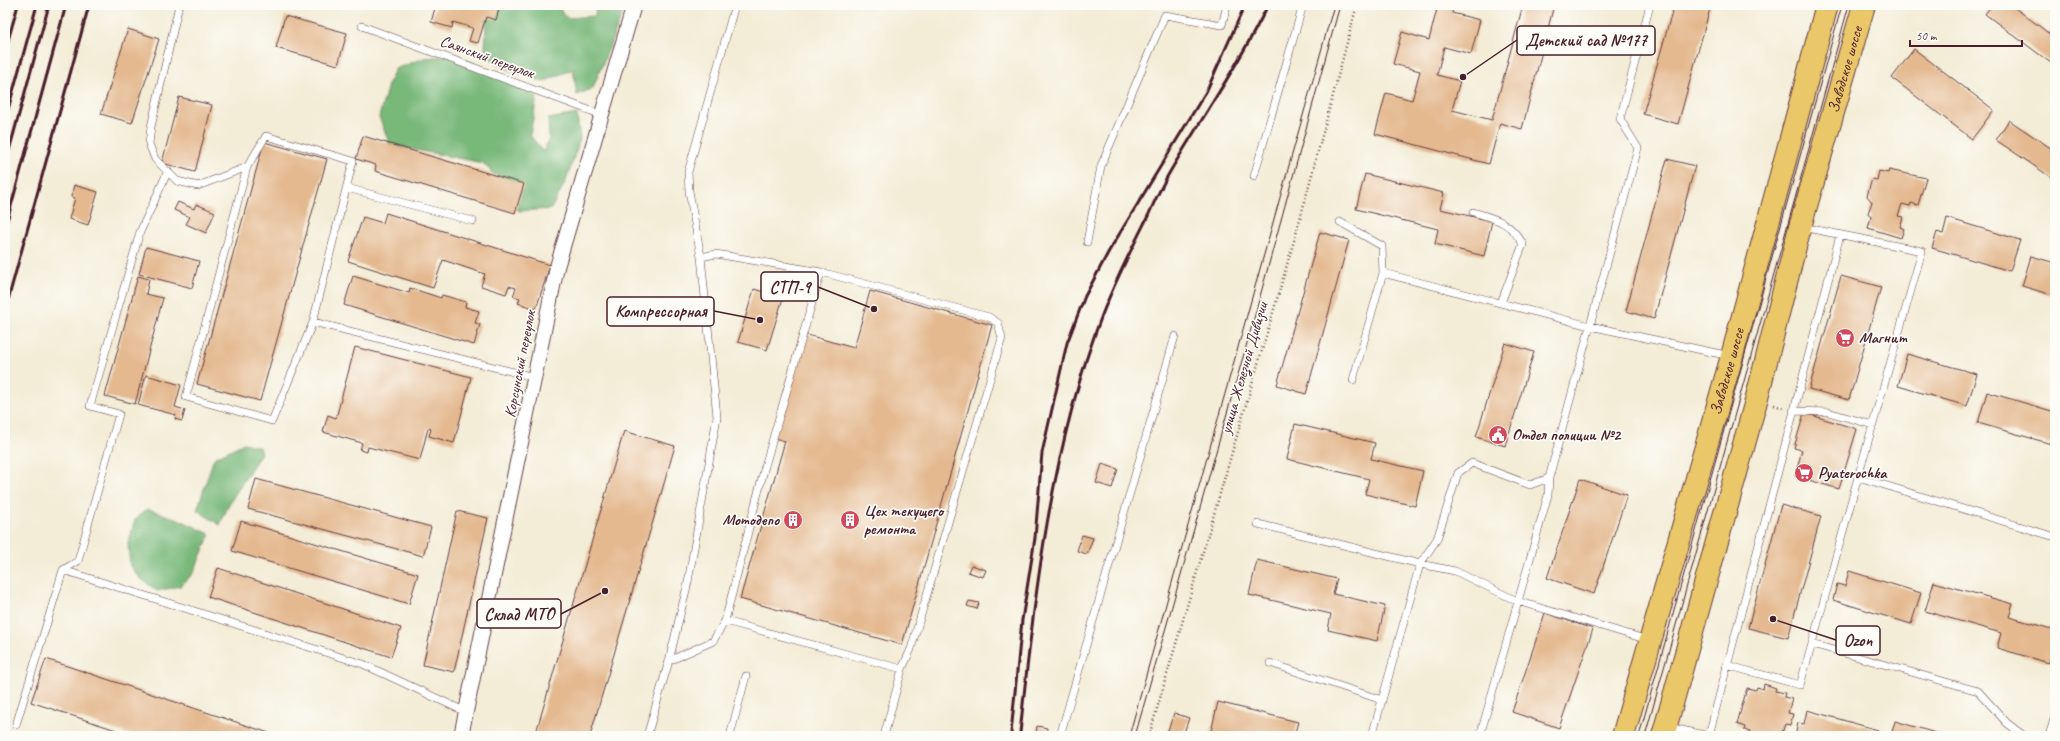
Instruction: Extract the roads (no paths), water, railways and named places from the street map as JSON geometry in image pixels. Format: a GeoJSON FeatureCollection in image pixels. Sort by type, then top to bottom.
{"type":"FeatureCollection","features":[{"type":"Feature","properties":{"kind":"main road","name":"Заводское шоссе"},"geometry":{"type":"LineString","coordinates":[[1623,736],[1635,687],[1679,545],[1732,356],[1827,5]]}},
{"type":"Feature","properties":{"kind":"main road","name":"Заводское шоссе"},"geometry":{"type":"LineString","coordinates":[[1669,733],[1673,701],[1756,401],[1800,227],[1864,5]]}},
{"type":"Feature","properties":{"kind":"main road"},"geometry":{"type":"LineString","coordinates":[[1611,736],[1635,687]]}},
{"type":"Feature","properties":{"kind":"street","name":"Корсунский переулок"},"geometry":{"type":"LineString","coordinates":[[462,736],[557,267],[634,5]]}},
{"type":"Feature","properties":{"kind":"lane"},"geometry":{"type":"LineString","coordinates":[[179,5],[151,126],[149,144],[155,159],[177,181],[198,186],[247,167]]}},
{"type":"Feature","properties":{"kind":"lane"},"geometry":{"type":"LineString","coordinates":[[647,736],[669,661],[688,582],[716,417],[701,257],[689,191],[688,172],[735,5]]}},
{"type":"Feature","properties":{"kind":"lane"},"geometry":{"type":"LineString","coordinates":[[1087,242],[1101,166],[1165,15],[1222,25],[1227,5]]}},
{"type":"Feature","properties":{"kind":"lane"},"geometry":{"type":"LineString","coordinates":[[1254,176],[1302,5]]}},
{"type":"Feature","properties":{"kind":"lane"},"geometry":{"type":"LineString","coordinates":[[1480,736],[1548,495],[1549,478],[1638,148],[1620,119],[1650,5]]}},
{"type":"Feature","properties":{"kind":"lane","name":"Саянский переулок"},"geometry":{"type":"LineString","coordinates":[[362,26],[602,115]]}},
{"type":"Feature","properties":{"kind":"lane"},"geometry":{"type":"LineString","coordinates":[[266,136],[354,161],[313,322],[272,421],[186,397],[247,167],[266,136]]}},
{"type":"Feature","properties":{"kind":"lane"},"geometry":{"type":"LineString","coordinates":[[16,725],[63,570],[78,562],[119,414],[90,406],[140,232],[168,171]]}},
{"type":"Feature","properties":{"kind":"lane"},"geometry":{"type":"LineString","coordinates":[[347,188],[473,221]]}},
{"type":"Feature","properties":{"kind":"lane"},"geometry":{"type":"LineString","coordinates":[[1473,212],[1501,221],[1515,231],[1523,244],[1501,303]]}},
{"type":"Feature","properties":{"kind":"lane"},"geometry":{"type":"LineString","coordinates":[[1340,222],[1382,246],[1383,273],[1353,380]]}},
{"type":"Feature","properties":{"kind":"lane"},"geometry":{"type":"LineString","coordinates":[[1726,664],[1800,685],[1922,251],[1800,227]]}},
{"type":"Feature","properties":{"kind":"lane"},"geometry":{"type":"LineString","coordinates":[[1669,733],[1709,735],[1726,664],[1840,235]]}},
{"type":"Feature","properties":{"kind":"lane"},"geometry":{"type":"LineString","coordinates":[[701,257],[716,254],[820,272],[989,317],[998,323],[1002,338],[910,649],[902,669],[884,736]]}},
{"type":"Feature","properties":{"kind":"lane"},"geometry":{"type":"LineString","coordinates":[[669,661],[713,641],[725,621],[765,466],[820,272]]}},
{"type":"Feature","properties":{"kind":"lane"},"geometry":{"type":"LineString","coordinates":[[1383,273],[1590,326],[1732,356]]}},
{"type":"Feature","properties":{"kind":"lane"},"geometry":{"type":"LineString","coordinates":[[313,322],[534,377]]}},
{"type":"Feature","properties":{"kind":"lane"},"geometry":{"type":"LineString","coordinates":[[1060,736],[1175,336]]}},
{"type":"Feature","properties":{"kind":"lane"},"geometry":{"type":"LineString","coordinates":[[1793,411],[1828,412],[1873,425]]}},
{"type":"Feature","properties":{"kind":"lane"},"geometry":{"type":"LineString","coordinates":[[1372,736],[1420,564],[1436,539],[1458,473],[1472,463],[1530,485],[1549,478]]}},
{"type":"Feature","properties":{"kind":"lane"},"geometry":{"type":"LineString","coordinates":[[1858,477],[2055,537]]}},
{"type":"Feature","properties":{"kind":"lane"},"geometry":{"type":"LineString","coordinates":[[1258,524],[1420,564],[1455,571],[1517,601],[1650,640]]}},
{"type":"Feature","properties":{"kind":"lane"},"geometry":{"type":"LineString","coordinates":[[63,570],[363,664],[466,712]]}},
{"type":"Feature","properties":{"kind":"lane"},"geometry":{"type":"LineString","coordinates":[[725,621],[902,669]]}},
{"type":"Feature","properties":{"kind":"lane"},"geometry":{"type":"LineString","coordinates":[[1812,644],[1978,691],[2007,723],[2024,736]]}},
{"type":"Feature","properties":{"kind":"lane"},"geometry":{"type":"LineString","coordinates":[[1270,663],[1382,700]]}},
{"type":"Feature","properties":{"kind":"lane"},"geometry":{"type":"LineString","coordinates":[[730,736],[746,676]]}},
{"type":"Feature","properties":{"kind":"lane"},"geometry":{"type":"LineString","coordinates":[[2049,736],[2055,716]]}},
{"type":"Feature","properties":{"kind":"tram line"},"geometry":{"type":"LineString","coordinates":[[1129,736],[1334,5]]}},
{"type":"Feature","properties":{"kind":"tram line"},"geometry":{"type":"LineString","coordinates":[[1135,736],[1253,322],[1340,5]]}},
{"type":"Feature","properties":{"kind":"tram line"},"geometry":{"type":"LineString","coordinates":[[1639,736],[1842,5]]}},
{"type":"Feature","properties":{"kind":"tram line"},"geometry":{"type":"LineString","coordinates":[[1645,736],[1849,5]]}},
{"type":"Feature","properties":{"kind":"railway"},"geometry":{"type":"LineString","coordinates":[[5,51],[18,5]]}},
{"type":"Feature","properties":{"kind":"railway"},"geometry":{"type":"LineString","coordinates":[[5,120],[37,5]]}},
{"type":"Feature","properties":{"kind":"railway"},"geometry":{"type":"LineString","coordinates":[[5,165],[49,5]]}},
{"type":"Feature","properties":{"kind":"railway"},"geometry":{"type":"LineString","coordinates":[[5,228],[66,5]]}},
{"type":"Feature","properties":{"kind":"railway"},"geometry":{"type":"LineString","coordinates":[[5,311],[89,5]]}},
{"type":"Feature","properties":{"kind":"railway"},"geometry":{"type":"LineString","coordinates":[[1011,733],[1022,620],[1035,538],[1042,453],[1067,343],[1085,296],[1109,251],[1207,90],[1245,5]]}},
{"type":"Feature","properties":{"kind":"railway"},"geometry":{"type":"LineString","coordinates":[[1020,733],[1025,681],[1039,574],[1058,468],[1070,416],[1102,315],[1112,290],[1171,170],[1234,68],[1268,5]]}},
{"type":"Feature","properties":{"kind":"place","name":"Детский сад №177"},"geometry":{"type":"Point","coordinates":[1463,77]}},
{"type":"Feature","properties":{"kind":"place","name":"СТП-9"},"geometry":{"type":"Point","coordinates":[874,309]}},
{"type":"Feature","properties":{"kind":"place","name":"Компрессорная"},"geometry":{"type":"Point","coordinates":[760,320]}},
{"type":"Feature","properties":{"kind":"place","name":"Магнит"},"geometry":{"type":"Point","coordinates":[1845,338]}},
{"type":"Feature","properties":{"kind":"place","name":"Отдел полиции №2"},"geometry":{"type":"Point","coordinates":[1498,435]}},
{"type":"Feature","properties":{"kind":"place","name":"Pyaterochka"},"geometry":{"type":"Point","coordinates":[1804,473]}},
{"type":"Feature","properties":{"kind":"place","name":"Мотодепо"},"geometry":{"type":"Point","coordinates":[793,520]}},
{"type":"Feature","properties":{"kind":"place","name":"Цех текущего ремонта"},"geometry":{"type":"Point","coordinates":[850,520]}},
{"type":"Feature","properties":{"kind":"place","name":"Склад МТО"},"geometry":{"type":"Point","coordinates":[605,591]}},
{"type":"Feature","properties":{"kind":"place","name":"Ozon"},"geometry":{"type":"Point","coordinates":[1773,619]}}]}
